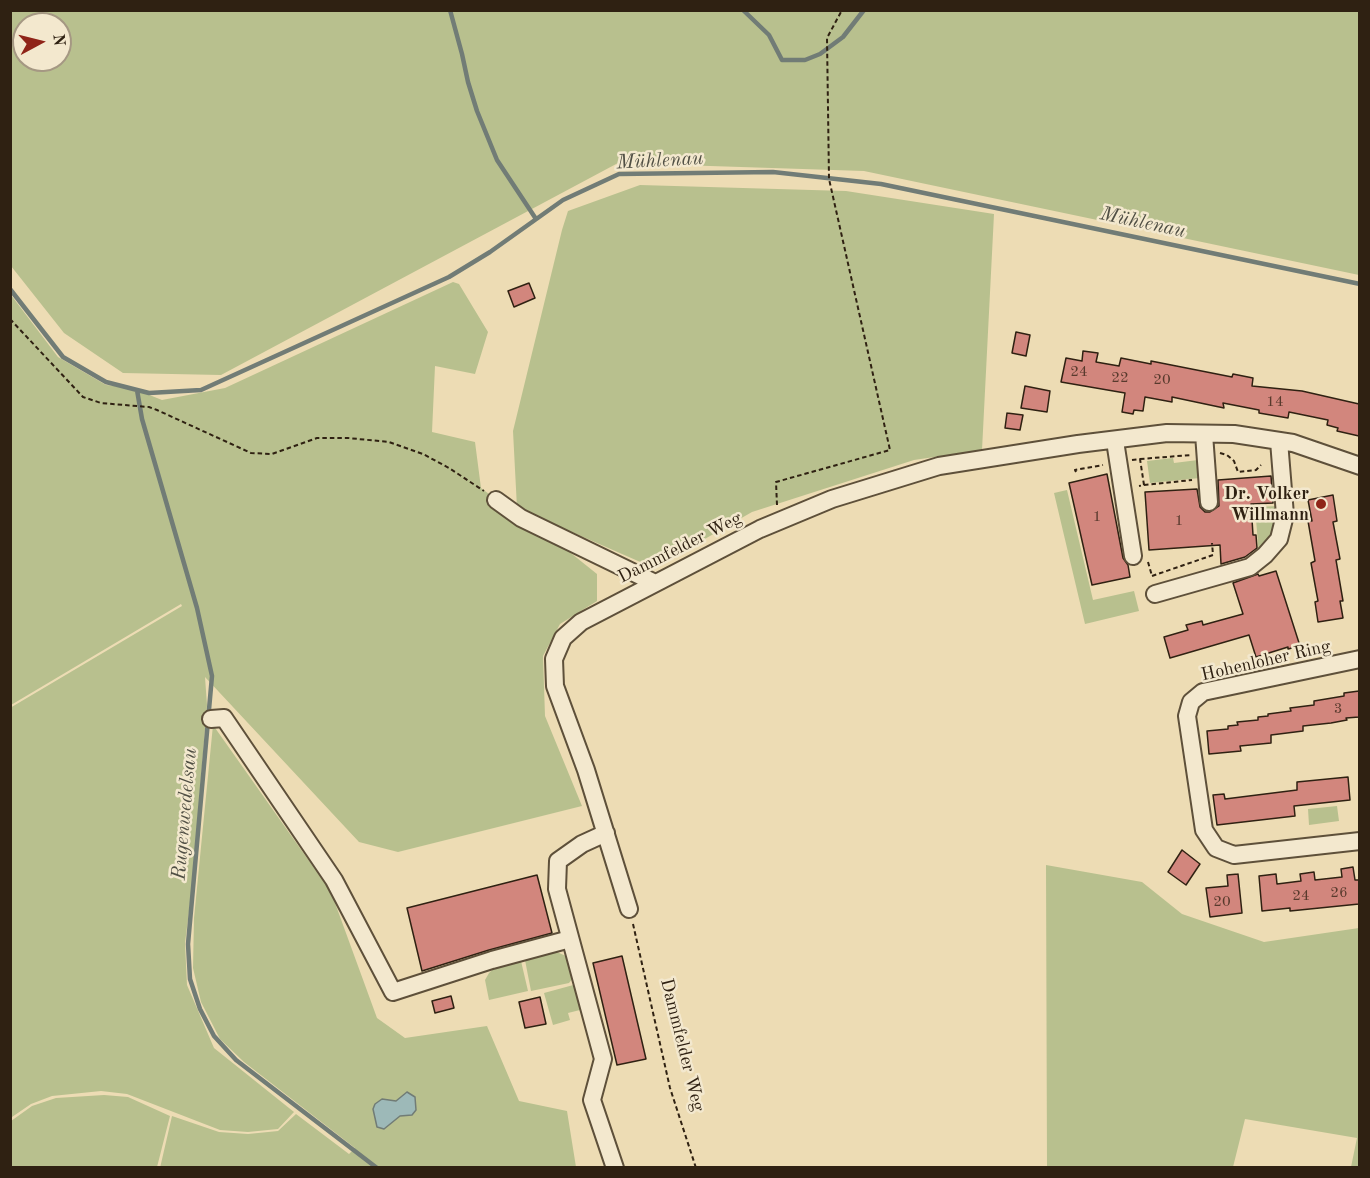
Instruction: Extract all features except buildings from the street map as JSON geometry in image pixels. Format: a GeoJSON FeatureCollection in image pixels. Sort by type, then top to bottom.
{"type":"FeatureCollection","features":[{"type":"Feature","properties":{"kind":"street","name":"Dammfelder Weg"},"geometry":{"type":"LineString","coordinates":[[629,909],[586,770],[555,686],[554,659],[563,638],[581,621],[778,521],[832,499],[939,466],[1167,433],[1234,434],[1293,443],[1359,466]]}},
{"type":"Feature","properties":{"kind":"street"},"geometry":{"type":"LineString","coordinates":[[1204,434],[1209,502]]}},
{"type":"Feature","properties":{"kind":"street"},"geometry":{"type":"LineString","coordinates":[[1115,441],[1133,556]]}},
{"type":"Feature","properties":{"kind":"street"},"geometry":{"type":"LineString","coordinates":[[1155,594],[1250,567],[1279,539],[1285,515],[1279,441]]}},
{"type":"Feature","properties":{"kind":"street"},"geometry":{"type":"LineString","coordinates":[[496,500],[521,518],[655,583]]}},
{"type":"Feature","properties":{"kind":"street","name":"Hohenloher Ring"},"geometry":{"type":"LineString","coordinates":[[1359,659],[1203,692],[1191,702],[1187,716],[1204,830],[1216,848],[1234,855],[1359,841]]}},
{"type":"Feature","properties":{"kind":"street"},"geometry":{"type":"LineString","coordinates":[[211,719],[224,718],[334,880],[393,992],[492,960],[570,939]]}},
{"type":"Feature","properties":{"kind":"street"},"geometry":{"type":"LineString","coordinates":[[606,833],[582,844],[558,861],[557,889],[603,1059],[592,1100],[615,1167]]}},
{"type":"Feature","properties":{"kind":"path"},"geometry":{"type":"LineString","coordinates":[[778,521],[776,482],[890,450],[829,178],[827,38],[842,10]]}},
{"type":"Feature","properties":{"kind":"path"},"geometry":{"type":"LineString","coordinates":[[10,319],[83,397],[100,403],[148,407],[251,453],[272,454],[317,438],[389,442],[423,454],[449,468],[496,500]]}},
{"type":"Feature","properties":{"kind":"path"},"geometry":{"type":"LineString","coordinates":[[1076,472],[1076,470],[1118,462],[1216,452],[1234,460],[1238,472],[1256,470],[1261,465]]}},
{"type":"Feature","properties":{"kind":"path"},"geometry":{"type":"LineString","coordinates":[[1140,459],[1144,485]]}},
{"type":"Feature","properties":{"kind":"path"},"geometry":{"type":"LineString","coordinates":[[1136,486],[1207,479]]}},
{"type":"Feature","properties":{"kind":"path"},"geometry":{"type":"LineString","coordinates":[[1152,576],[1213,555],[1212,543]]}},
{"type":"Feature","properties":{"kind":"path"},"geometry":{"type":"LineString","coordinates":[[1133,556],[1136,564],[1149,562],[1155,594]]}},
{"type":"Feature","properties":{"kind":"path","name":"Dammfelder Weg"},"geometry":{"type":"LineString","coordinates":[[629,909],[670,1088],[696,1167]]}},
{"type":"Feature","properties":{"kind":"green space"},"geometry":{"type":"Polygon","coordinates":[[[11,10],[1359,11],[1359,275],[864,171],[618,163],[221,375],[123,373],[64,333],[11,266],[11,10]]]}},
{"type":"Feature","properties":{"kind":"green space"},"geometry":{"type":"Polygon","coordinates":[[[640,185],[846,191],[994,214],[982,450],[914,460],[752,512],[654,568],[517,508],[513,431],[568,211],[640,185]]]}},
{"type":"Feature","properties":{"kind":"green space"},"geometry":{"type":"Polygon","coordinates":[[[453,282],[459,284],[488,332],[475,374],[435,366],[432,432],[475,442],[481,488],[521,518],[537,526],[597,574],[597,601],[560,624],[543,656],[545,716],[582,806],[398,852],[359,842],[205,677],[207,705],[192,887],[185,943],[187,985],[214,1048],[294,1112],[278,1129],[248,1132],[220,1130],[127,1094],[101,1091],[52,1096],[31,1104],[12,1117],[10,708],[182,606],[181,604],[11,705],[11,295],[58,357],[106,385],[132,388],[162,400],[225,388],[453,282]]]}},
{"type":"Feature","properties":{"kind":"green space"},"geometry":{"type":"Polygon","coordinates":[[[1173,458],[1174,463],[1198,460],[1200,478],[1150,483],[1147,461],[1173,458]]]}},
{"type":"Feature","properties":{"kind":"green space"},"geometry":{"type":"Polygon","coordinates":[[[1067,490],[1093,600],[1134,591],[1139,611],[1085,624],[1054,493],[1067,490]]]}},
{"type":"Feature","properties":{"kind":"green space"},"geometry":{"type":"Polygon","coordinates":[[[1279,506],[1276,530],[1259,556],[1255,507],[1279,506]]]}},
{"type":"Feature","properties":{"kind":"green space"},"geometry":{"type":"Polygon","coordinates":[[[213,725],[331,892],[377,1018],[405,1038],[487,1026],[519,1101],[567,1111],[576,1167],[160,1168],[172,1116],[219,1132],[248,1134],[278,1131],[296,1114],[349,1154],[355,1148],[244,1062],[220,1039],[201,1002],[193,968],[194,918],[213,725]]]}},
{"type":"Feature","properties":{"kind":"green space"},"geometry":{"type":"Polygon","coordinates":[[[1337,806],[1339,821],[1309,825],[1308,809],[1337,806]]]}},
{"type":"Feature","properties":{"kind":"green space"},"geometry":{"type":"Polygon","coordinates":[[[1046,865],[1142,882],[1182,914],[1264,942],[1359,928],[1359,1167],[1351,1167],[1357,1138],[1245,1119],[1233,1167],[1047,1167],[1046,865]]]}},
{"type":"Feature","properties":{"kind":"green space"},"geometry":{"type":"Polygon","coordinates":[[[557,952],[568,957],[573,978],[569,983],[531,991],[525,960],[557,952]]]}},
{"type":"Feature","properties":{"kind":"green space"},"geometry":{"type":"Polygon","coordinates":[[[521,961],[528,991],[489,1000],[485,980],[489,973],[495,967],[521,961]]]}},
{"type":"Feature","properties":{"kind":"green space"},"geometry":{"type":"Polygon","coordinates":[[[577,984],[584,1009],[568,1013],[570,1020],[553,1025],[544,993],[577,984]]]}},
{"type":"Feature","properties":{"kind":"green space"},"geometry":{"type":"Polygon","coordinates":[[[104,1095],[128,1097],[170,1116],[157,1167],[11,1167],[11,1121],[32,1106],[56,1098],[104,1095]]]}},
{"type":"Feature","properties":{"kind":"water"},"geometry":{"type":"Polygon","coordinates":[[[407,1092],[415,1097],[416,1110],[412,1115],[400,1116],[384,1129],[377,1127],[373,1109],[375,1104],[382,1099],[396,1101],[407,1092]]]}},
{"type":"Feature","properties":{"kind":"waterway"},"geometry":{"type":"LineString","coordinates":[[450,10],[477,111],[497,160],[536,219]]}},
{"type":"Feature","properties":{"kind":"waterway"},"geometry":{"type":"LineString","coordinates":[[743,10],[769,35],[782,60],[805,60],[820,54],[843,37],[864,10]]}},
{"type":"Feature","properties":{"kind":"waterway","name":"Mühlenau"},"geometry":{"type":"LineString","coordinates":[[10,289],[63,357],[106,382],[149,393],[201,390],[449,277],[490,252],[563,200],[619,174],[773,172],[881,184],[1360,284]]}},
{"type":"Feature","properties":{"kind":"waterway","name":"Rugenwedelsau"},"geometry":{"type":"LineString","coordinates":[[137,390],[142,419],[197,608],[212,676],[188,944],[190,979],[200,1009],[214,1036],[236,1060],[377,1168]]}},
{"type":"Feature","properties":{"kind":"place","name":"Dr. Volker Willmann"},"geometry":{"type":"Point","coordinates":[1321,504]}}]}
